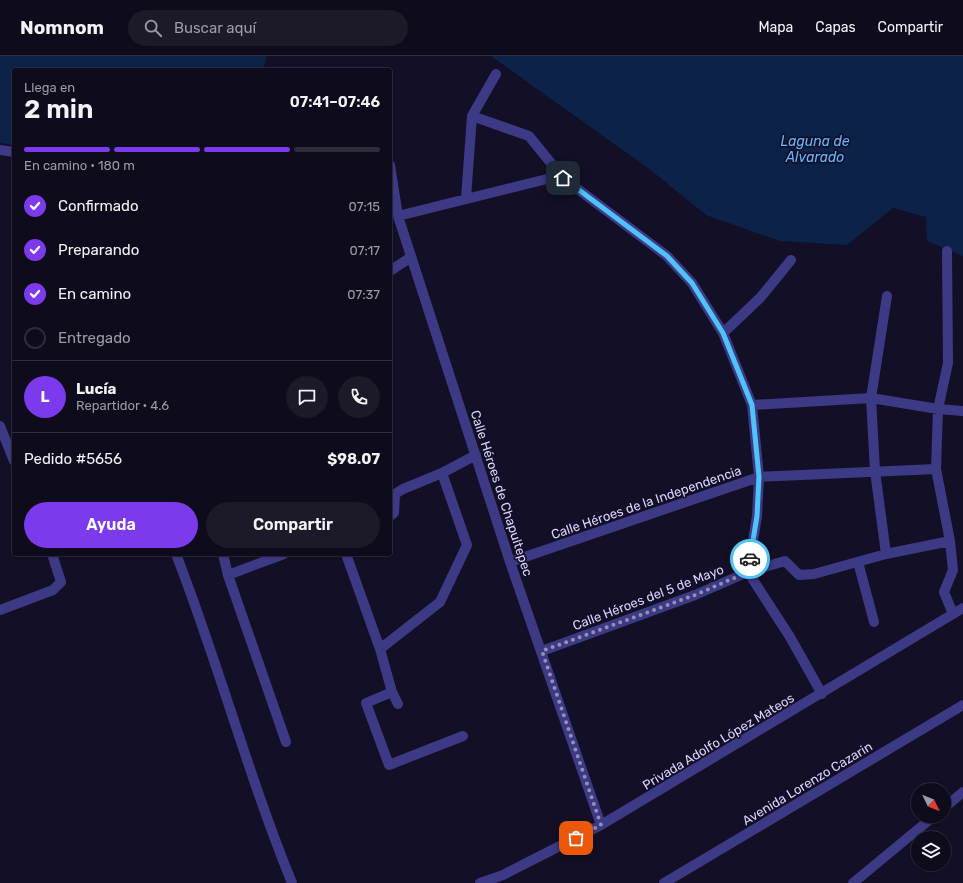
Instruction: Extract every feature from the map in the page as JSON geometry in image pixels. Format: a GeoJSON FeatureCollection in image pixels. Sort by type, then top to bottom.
{"type":"FeatureCollection","features":[{"type":"Feature","properties":{"kind":"street"},"geometry":{"type":"LineString","coordinates":[[466,198],[472,116],[496,74]]}},
{"type":"Feature","properties":{"kind":"street"},"geometry":{"type":"LineString","coordinates":[[472,116],[529,136],[563,178],[667,256],[692,283],[723,333],[752,405],[759,477],[757,516],[748,572],[790,636],[822,694]]}},
{"type":"Feature","properties":{"kind":"street"},"geometry":{"type":"LineString","coordinates":[[0,150],[12,152]]}},
{"type":"Feature","properties":{"kind":"street","name":"Calle Héroes de Chapultepec"},"geometry":{"type":"LineString","coordinates":[[392,178],[398,216],[411,257],[510,562],[601,825]]}},
{"type":"Feature","properties":{"kind":"street"},"geometry":{"type":"LineString","coordinates":[[398,216],[551,178],[563,178]]}},
{"type":"Feature","properties":{"kind":"street"},"geometry":{"type":"LineString","coordinates":[[947,251],[948,363],[938,410],[936,469],[950,541],[953,570],[944,592],[953,614]]}},
{"type":"Feature","properties":{"kind":"street"},"geometry":{"type":"LineString","coordinates":[[392,270],[411,257]]}},
{"type":"Feature","properties":{"kind":"street"},"geometry":{"type":"LineString","coordinates":[[723,333],[760,298],[791,260]]}},
{"type":"Feature","properties":{"kind":"street"},"geometry":{"type":"LineString","coordinates":[[886,554],[874,471],[871,398],[887,296]]}},
{"type":"Feature","properties":{"kind":"street"},"geometry":{"type":"LineString","coordinates":[[752,405],[871,398],[938,410],[963,411]]}},
{"type":"Feature","properties":{"kind":"street"},"geometry":{"type":"LineString","coordinates":[[0,426],[12,455]]}},
{"type":"Feature","properties":{"kind":"street"},"geometry":{"type":"LineString","coordinates":[[392,514],[394,513],[395,494],[404,488],[442,474],[476,455]]}},
{"type":"Feature","properties":{"kind":"street","name":"Calle Héroes de la Independencia"},"geometry":{"type":"LineString","coordinates":[[510,562],[759,477],[936,469]]}},
{"type":"Feature","properties":{"kind":"street"},"geometry":{"type":"LineString","coordinates":[[380,649],[440,602],[467,545],[442,474]]}},
{"type":"Feature","properties":{"kind":"street"},"geometry":{"type":"LineString","coordinates":[[874,622],[858,562],[886,554],[950,541]]}},
{"type":"Feature","properties":{"kind":"street"},"geometry":{"type":"LineString","coordinates":[[0,610],[53,590],[61,582],[53,556]]}},
{"type":"Feature","properties":{"kind":"street"},"geometry":{"type":"LineString","coordinates":[[177,556],[192,596],[235,725],[292,883]]}},
{"type":"Feature","properties":{"kind":"street"},"geometry":{"type":"LineString","coordinates":[[223,556],[228,575],[286,742]]}},
{"type":"Feature","properties":{"kind":"street"},"geometry":{"type":"LineString","coordinates":[[228,575],[279,556]]}},
{"type":"Feature","properties":{"kind":"street"},"geometry":{"type":"LineString","coordinates":[[347,556],[380,649],[392,692],[398,704]]}},
{"type":"Feature","properties":{"kind":"street","name":"Calle Héroes del 5 de Mayo"},"geometry":{"type":"LineString","coordinates":[[542,651],[695,595],[748,572],[785,561],[799,575],[814,574],[858,562]]}},
{"type":"Feature","properties":{"kind":"street","name":"Privada Adolfo López Mateos"},"geometry":{"type":"LineString","coordinates":[[480,883],[510,871],[601,825],[822,694],[963,608]]}},
{"type":"Feature","properties":{"kind":"street"},"geometry":{"type":"LineString","coordinates":[[392,692],[366,703],[389,765],[463,736]]}},
{"type":"Feature","properties":{"kind":"street","name":"Avenida Lorenzo Cazarin"},"geometry":{"type":"LineString","coordinates":[[664,883],[963,706]]}},
{"type":"Feature","properties":{"kind":"street"},"geometry":{"type":"LineString","coordinates":[[951,802],[963,792]]}},
{"type":"Feature","properties":{"kind":"street"},"geometry":{"type":"LineString","coordinates":[[853,883],[926,823]]}},
{"type":"Feature","properties":{"kind":"water"},"geometry":{"type":"Polygon","coordinates":[[[0,56],[267,56],[264,68],[12,68],[12,145],[0,143],[0,56]]]}},
{"type":"Feature","properties":{"kind":"water","name":"Laguna de Alvarado"},"geometry":{"type":"Polygon","coordinates":[[[491,56],[963,56],[963,256],[927,241],[926,217],[893,208],[847,245],[780,241],[706,215],[648,168],[491,56]]]}},
{"type":"Feature","properties":{"kind":"way so far"},"geometry":{"type":"LineString","coordinates":[[576,838],[601,825],[542,651],[695,595],[748,572],[750,559]]}},
{"type":"Feature","properties":{"kind":"route"},"geometry":{"type":"LineString","coordinates":[[563,178],[667,256],[692,283],[723,333],[752,405],[759,477],[757,516],[750,559]]}}]}
